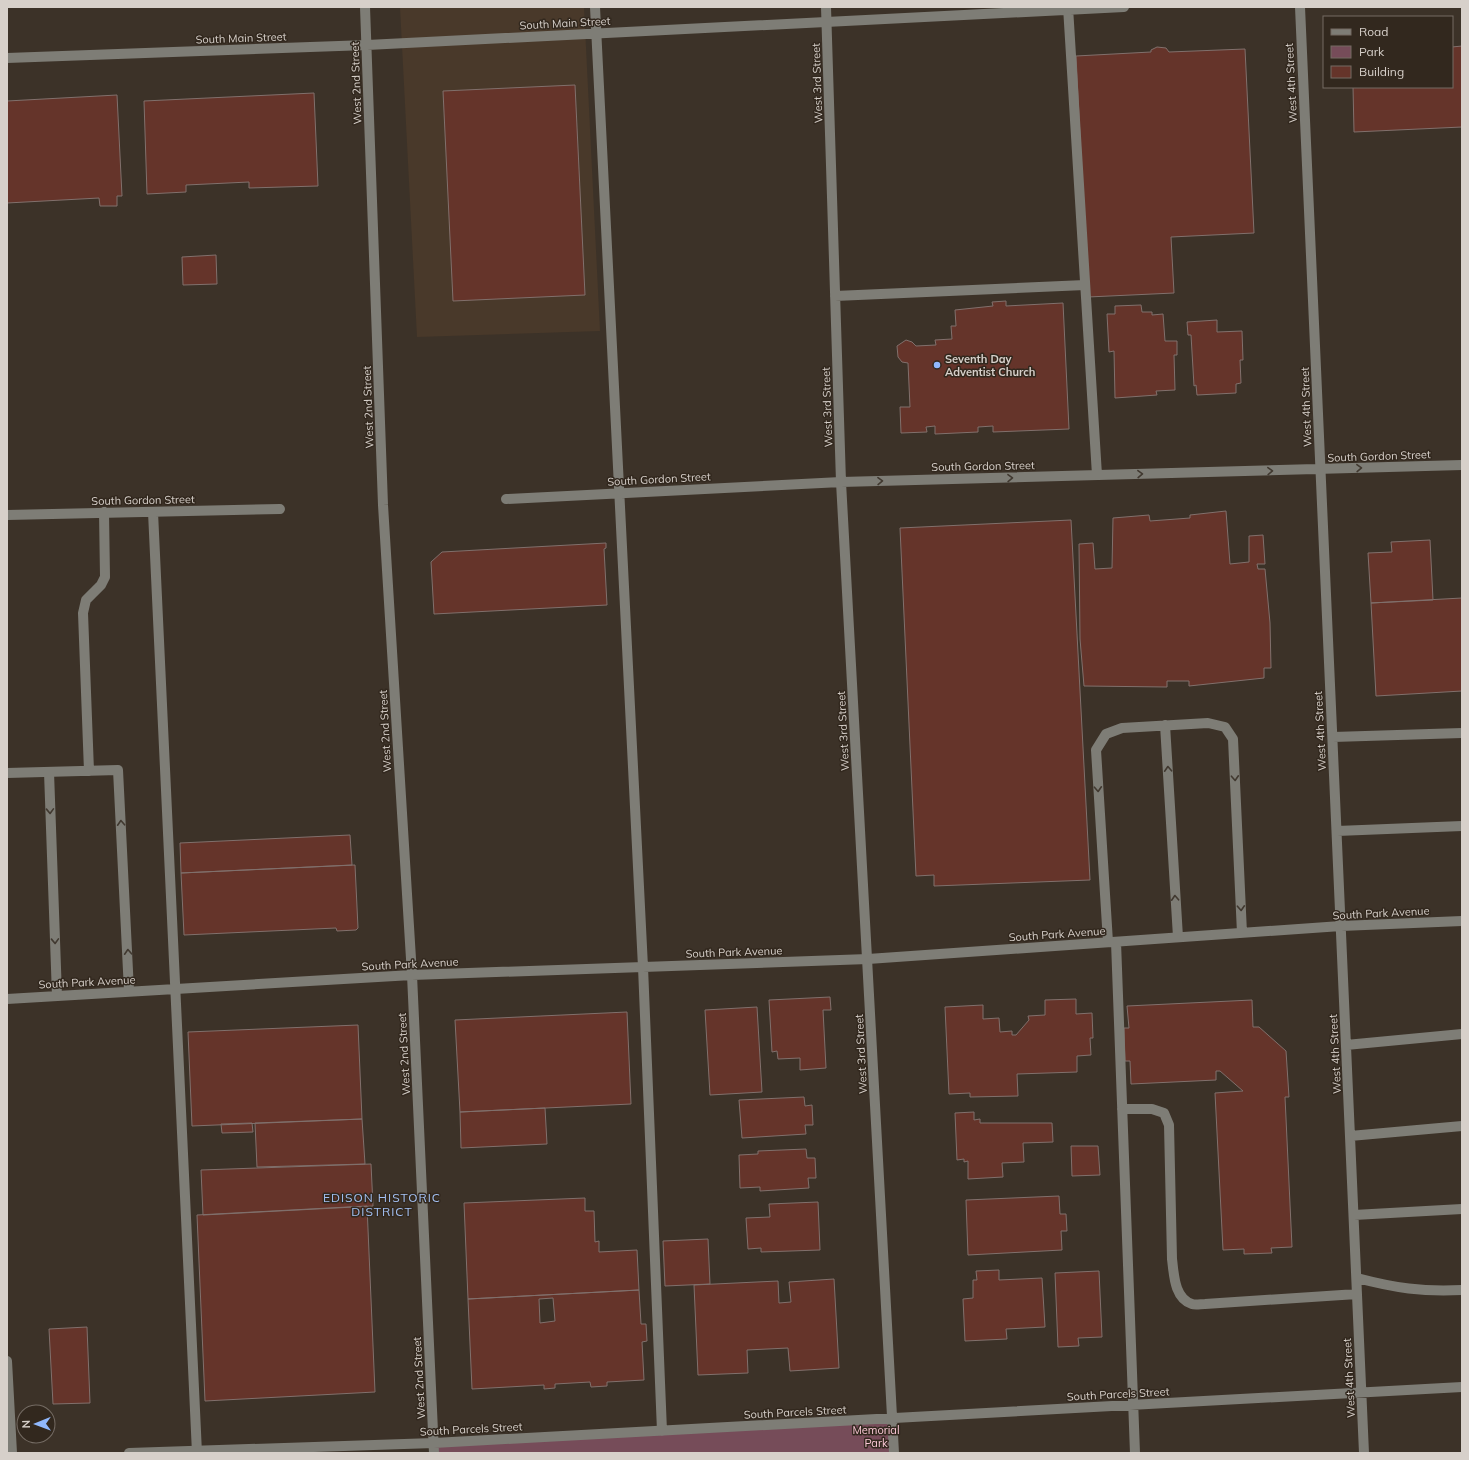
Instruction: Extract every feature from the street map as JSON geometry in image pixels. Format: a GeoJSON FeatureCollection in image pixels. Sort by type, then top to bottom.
{"type":"FeatureCollection","features":[{"type":"Feature","properties":{"kind":"street","name":"West 2nd Street"},"geometry":{"type":"LineString","coordinates":[[365,7],[383,505],[412,975],[434,1448]]}},
{"type":"Feature","properties":{"kind":"street"},"geometry":{"type":"LineString","coordinates":[[595,7],[643,967],[662,1431]]}},
{"type":"Feature","properties":{"kind":"street","name":"West 3rd Street"},"geometry":{"type":"LineString","coordinates":[[826,7],[841,482],[894,1453]]}},
{"type":"Feature","properties":{"kind":"street","name":"South Main Street"},"geometry":{"type":"LineString","coordinates":[[7,58],[367,45],[827,23],[1068,8],[1124,7]]}},
{"type":"Feature","properties":{"kind":"street","name":"West 4th Street"},"geometry":{"type":"LineString","coordinates":[[1300,7],[1364,1453]]}},
{"type":"Feature","properties":{"kind":"street"},"geometry":{"type":"LineString","coordinates":[[1068,8],[1098,475]]}},
{"type":"Feature","properties":{"kind":"street"},"geometry":{"type":"LineString","coordinates":[[836,296],[1085,285]]}},
{"type":"Feature","properties":{"kind":"street","name":"South Gordon Street"},"geometry":{"type":"LineString","coordinates":[[506,499],[841,482],[1462,465]]}},
{"type":"Feature","properties":{"kind":"street","name":"South Gordon Street"},"geometry":{"type":"LineString","coordinates":[[7,515],[280,509]]}},
{"type":"Feature","properties":{"kind":"street"},"geometry":{"type":"LineString","coordinates":[[89,771],[83,613],[86,600],[101,585],[105,577],[104,512]]}},
{"type":"Feature","properties":{"kind":"street"},"geometry":{"type":"LineString","coordinates":[[153,512],[196,1452]]}},
{"type":"Feature","properties":{"kind":"street"},"geometry":{"type":"LineString","coordinates":[[1135,1453],[1122,1109],[1112,942],[1096,750],[1106,734],[1122,728],[1165,725],[1208,723],[1225,727],[1233,739],[1242,933]]}},
{"type":"Feature","properties":{"kind":"street"},"geometry":{"type":"LineString","coordinates":[[1165,725],[1178,937]]}},
{"type":"Feature","properties":{"kind":"street"},"geometry":{"type":"LineString","coordinates":[[1333,737],[1462,733]]}},
{"type":"Feature","properties":{"kind":"street"},"geometry":{"type":"LineString","coordinates":[[7,773],[118,770],[129,991]]}},
{"type":"Feature","properties":{"kind":"street"},"geometry":{"type":"LineString","coordinates":[[49,772],[57,996]]}},
{"type":"Feature","properties":{"kind":"street"},"geometry":{"type":"LineString","coordinates":[[1337,831],[1462,826]]}},
{"type":"Feature","properties":{"kind":"street","name":"South Park Avenue"},"geometry":{"type":"LineString","coordinates":[[7,999],[412,975],[868,959],[1341,926],[1462,921]]}},
{"type":"Feature","properties":{"kind":"street"},"geometry":{"type":"LineString","coordinates":[[1346,1045],[1462,1034]]}},
{"type":"Feature","properties":{"kind":"street"},"geometry":{"type":"LineString","coordinates":[[1122,1109],[1152,1109],[1164,1113],[1169,1125],[1172,1259],[1175,1280],[1180,1296],[1191,1304],[1205,1304],[1357,1294]]}},
{"type":"Feature","properties":{"kind":"street"},"geometry":{"type":"LineString","coordinates":[[1350,1136],[1462,1126]]}},
{"type":"Feature","properties":{"kind":"street"},"geometry":{"type":"LineString","coordinates":[[1354,1215],[1462,1209]]}},
{"type":"Feature","properties":{"kind":"street"},"geometry":{"type":"LineString","coordinates":[[1356,1278],[1395,1288],[1417,1291],[1462,1290]]}},
{"type":"Feature","properties":{"kind":"street"},"geometry":{"type":"LineString","coordinates":[[7,1360],[12,1453]]}},
{"type":"Feature","properties":{"kind":"street","name":"South Parcels Street"},"geometry":{"type":"LineString","coordinates":[[129,1453],[434,1448],[662,1431],[892,1420],[1462,1387]]}},
{"type":"Feature","properties":{"kind":"shaded area"},"geometry":{"type":"Polygon","coordinates":[[[400,7],[584,7],[600,331],[417,337],[400,7]]]}},
{"type":"Feature","properties":{"kind":"green space","name":"Memorial Park"},"geometry":{"type":"Polygon","coordinates":[[[893,1420],[894,1453],[434,1453],[434,1443],[893,1420]]]}},
{"type":"Feature","properties":{"kind":"building"},"geometry":{"type":"Polygon","coordinates":[[[1462,46],[1462,127],[1354,132],[1353,88],[1453,88],[1453,47],[1462,46]]]}},
{"type":"Feature","properties":{"kind":"building"},"geometry":{"type":"Polygon","coordinates":[[[1157,47],[1166,48],[1169,52],[1245,49],[1254,233],[1171,237],[1174,293],[1088,297],[1076,56],[1151,52],[1151,50],[1157,47]]]}},
{"type":"Feature","properties":{"kind":"building"},"geometry":{"type":"Polygon","coordinates":[[[575,85],[585,295],[453,301],[443,91],[575,85]]]}},
{"type":"Feature","properties":{"kind":"building"},"geometry":{"type":"Polygon","coordinates":[[[314,93],[318,186],[249,188],[249,182],[186,185],[186,192],[147,194],[144,101],[314,93]]]}},
{"type":"Feature","properties":{"kind":"building"},"geometry":{"type":"Polygon","coordinates":[[[117,95],[122,196],[117,196],[117,206],[100,206],[99,198],[7,203],[7,101],[117,95]]]}},
{"type":"Feature","properties":{"kind":"building"},"geometry":{"type":"Polygon","coordinates":[[[216,255],[217,284],[183,285],[182,257],[216,255]]]}},
{"type":"Feature","properties":{"kind":"building"},"geometry":{"type":"Polygon","coordinates":[[[1006,301],[1006,306],[1063,303],[1069,429],[993,432],[993,426],[978,427],[978,432],[935,434],[935,426],[926,427],[927,432],[901,433],[900,407],[910,407],[908,363],[902,362],[898,357],[897,346],[906,340],[912,342],[916,346],[936,345],[935,340],[952,339],[951,326],[956,326],[955,310],[993,306],[992,302],[1006,301]]]}},
{"type":"Feature","properties":{"kind":"building"},"geometry":{"type":"Polygon","coordinates":[[[1141,305],[1142,312],[1152,312],[1152,315],[1163,314],[1165,341],[1177,341],[1177,355],[1174,355],[1175,390],[1156,391],[1157,395],[1115,398],[1114,351],[1109,352],[1107,314],[1115,314],[1115,306],[1141,305]]]}},
{"type":"Feature","properties":{"kind":"building"},"geometry":{"type":"Polygon","coordinates":[[[1217,320],[1217,332],[1242,331],[1243,360],[1240,360],[1241,383],[1236,384],[1236,393],[1197,395],[1196,385],[1194,386],[1191,335],[1188,335],[1187,322],[1217,320]]]}},
{"type":"Feature","properties":{"kind":"building"},"geometry":{"type":"Polygon","coordinates":[[[1226,511],[1230,564],[1249,562],[1249,536],[1263,535],[1265,564],[1257,564],[1258,569],[1265,569],[1270,623],[1271,668],[1264,668],[1264,678],[1189,686],[1189,681],[1167,681],[1167,687],[1084,686],[1080,639],[1079,544],[1093,543],[1095,569],[1112,568],[1113,518],[1149,515],[1150,521],[1190,518],[1190,515],[1226,511]]]}},
{"type":"Feature","properties":{"kind":"building"},"geometry":{"type":"Polygon","coordinates":[[[1071,520],[1090,880],[934,886],[934,875],[916,876],[900,528],[1071,520]]]}},
{"type":"Feature","properties":{"kind":"building"},"geometry":{"type":"Polygon","coordinates":[[[1430,540],[1433,600],[1371,603],[1368,553],[1392,552],[1391,542],[1430,540]]]}},
{"type":"Feature","properties":{"kind":"building"},"geometry":{"type":"Polygon","coordinates":[[[606,543],[606,548],[604,549],[607,605],[434,614],[431,562],[442,552],[606,543]]]}},
{"type":"Feature","properties":{"kind":"building"},"geometry":{"type":"Polygon","coordinates":[[[1462,598],[1462,691],[1376,696],[1371,603],[1462,598]]]}},
{"type":"Feature","properties":{"kind":"building"},"geometry":{"type":"Polygon","coordinates":[[[350,835],[352,865],[181,873],[180,843],[350,835]]]}},
{"type":"Feature","properties":{"kind":"building"},"geometry":{"type":"Polygon","coordinates":[[[355,865],[358,928],[356,930],[337,931],[336,928],[184,935],[181,873],[355,865]]]}},
{"type":"Feature","properties":{"kind":"building"},"geometry":{"type":"Polygon","coordinates":[[[830,997],[831,1010],[823,1010],[826,1068],[800,1070],[800,1058],[778,1059],[777,1051],[772,1052],[769,1000],[830,997]]]}},
{"type":"Feature","properties":{"kind":"building"},"geometry":{"type":"Polygon","coordinates":[[[1076,999],[1076,1014],[1092,1013],[1093,1038],[1090,1038],[1091,1055],[1077,1056],[1077,1072],[1017,1074],[1018,1096],[970,1097],[970,1093],[949,1094],[945,1007],[983,1005],[983,1019],[999,1018],[1000,1032],[1012,1031],[1012,1035],[1016,1035],[1029,1020],[1028,1016],[1045,1015],[1045,1000],[1076,999]]]}},
{"type":"Feature","properties":{"kind":"building"},"geometry":{"type":"Polygon","coordinates":[[[1252,1000],[1253,1027],[1259,1027],[1286,1051],[1289,1097],[1285,1097],[1292,1247],[1271,1248],[1272,1253],[1244,1254],[1244,1249],[1223,1250],[1215,1093],[1243,1091],[1220,1071],[1216,1071],[1216,1080],[1131,1084],[1130,1061],[1125,1061],[1124,1028],[1129,1028],[1127,1006],[1252,1000]]]}},
{"type":"Feature","properties":{"kind":"building"},"geometry":{"type":"Polygon","coordinates":[[[757,1007],[762,1092],[710,1095],[705,1010],[757,1007]]]}},
{"type":"Feature","properties":{"kind":"building"},"geometry":{"type":"Polygon","coordinates":[[[627,1012],[631,1104],[460,1112],[455,1020],[627,1012]]]}},
{"type":"Feature","properties":{"kind":"building"},"geometry":{"type":"Polygon","coordinates":[[[358,1025],[362,1119],[192,1126],[188,1032],[358,1025]]]}},
{"type":"Feature","properties":{"kind":"building"},"geometry":{"type":"Polygon","coordinates":[[[804,1097],[805,1106],[812,1105],[813,1125],[805,1125],[806,1134],[742,1138],[739,1100],[804,1097]]]}},
{"type":"Feature","properties":{"kind":"building"},"geometry":{"type":"Polygon","coordinates":[[[545,1108],[547,1144],[461,1148],[460,1112],[545,1108]]]}},
{"type":"Feature","properties":{"kind":"building"},"geometry":{"type":"Polygon","coordinates":[[[974,1112],[974,1120],[980,1119],[980,1123],[1052,1123],[1053,1142],[1023,1143],[1024,1162],[1002,1163],[1003,1177],[968,1179],[968,1161],[964,1162],[964,1159],[957,1160],[955,1113],[974,1112]]]}},
{"type":"Feature","properties":{"kind":"building"},"geometry":{"type":"Polygon","coordinates":[[[362,1119],[365,1164],[257,1167],[255,1123],[362,1119]]]}},
{"type":"Feature","properties":{"kind":"building"},"geometry":{"type":"Polygon","coordinates":[[[252,1123],[253,1132],[222,1133],[221,1124],[252,1123]]]}},
{"type":"Feature","properties":{"kind":"building"},"geometry":{"type":"Polygon","coordinates":[[[1071,1146],[1098,1146],[1100,1175],[1072,1176],[1071,1146]]]}},
{"type":"Feature","properties":{"kind":"building"},"geometry":{"type":"Polygon","coordinates":[[[806,1149],[807,1158],[815,1158],[816,1178],[808,1178],[809,1188],[760,1191],[760,1187],[740,1188],[739,1155],[758,1154],[758,1151],[806,1149]]]}},
{"type":"Feature","properties":{"kind":"building"},"geometry":{"type":"Polygon","coordinates":[[[371,1164],[373,1206],[203,1215],[201,1170],[371,1164]]]}},
{"type":"Feature","properties":{"kind":"building"},"geometry":{"type":"Polygon","coordinates":[[[1059,1196],[1060,1214],[1066,1214],[1067,1231],[1061,1231],[1062,1250],[968,1255],[966,1200],[1059,1196]]]}},
{"type":"Feature","properties":{"kind":"building"},"geometry":{"type":"Polygon","coordinates":[[[585,1198],[585,1211],[594,1211],[595,1242],[599,1241],[599,1252],[637,1250],[639,1290],[468,1299],[464,1203],[585,1198]]]}},
{"type":"Feature","properties":{"kind":"building"},"geometry":{"type":"Polygon","coordinates":[[[818,1202],[820,1250],[761,1252],[761,1248],[748,1249],[746,1218],[770,1217],[769,1204],[818,1202]]]}},
{"type":"Feature","properties":{"kind":"building"},"geometry":{"type":"Polygon","coordinates":[[[367,1206],[375,1392],[205,1401],[197,1215],[367,1206]]]}},
{"type":"Feature","properties":{"kind":"building"},"geometry":{"type":"Polygon","coordinates":[[[708,1239],[710,1284],[665,1286],[663,1241],[708,1239]]]}},
{"type":"Feature","properties":{"kind":"building"},"geometry":{"type":"Polygon","coordinates":[[[999,1270],[999,1280],[1042,1278],[1045,1327],[1006,1329],[1007,1339],[965,1341],[963,1299],[973,1298],[973,1280],[977,1280],[976,1271],[999,1270]]]}},
{"type":"Feature","properties":{"kind":"building"},"geometry":{"type":"Polygon","coordinates":[[[1099,1271],[1102,1337],[1078,1338],[1079,1346],[1058,1347],[1055,1273],[1099,1271]]]}},
{"type":"Feature","properties":{"kind":"building"},"geometry":{"type":"Polygon","coordinates":[[[834,1279],[839,1368],[790,1371],[788,1348],[747,1350],[748,1373],[698,1375],[694,1285],[778,1281],[779,1303],[791,1302],[789,1282],[834,1279]]]}},
{"type":"Feature","properties":{"kind":"building"},"geometry":{"type":"Polygon","coordinates":[[[639,1290],[641,1324],[646,1324],[647,1341],[642,1342],[644,1380],[607,1382],[607,1386],[591,1387],[590,1382],[555,1384],[555,1388],[544,1389],[544,1385],[472,1389],[468,1299],[639,1290]],[[553,1298],[539,1299],[540,1323],[555,1321],[553,1298]]]}},
{"type":"Feature","properties":{"kind":"building"},"geometry":{"type":"Polygon","coordinates":[[[87,1327],[90,1403],[53,1404],[49,1329],[87,1327]]]}},
{"type":"Feature","properties":{"kind":"place","name":"Seventh Day Adventist Church"},"geometry":{"type":"Point","coordinates":[937,365]}},
{"type":"Feature","properties":{"kind":"district","name":"EDISON HISTORIC DISTRICT"},"geometry":{"type":"Point","coordinates":[382,1204]}}]}
